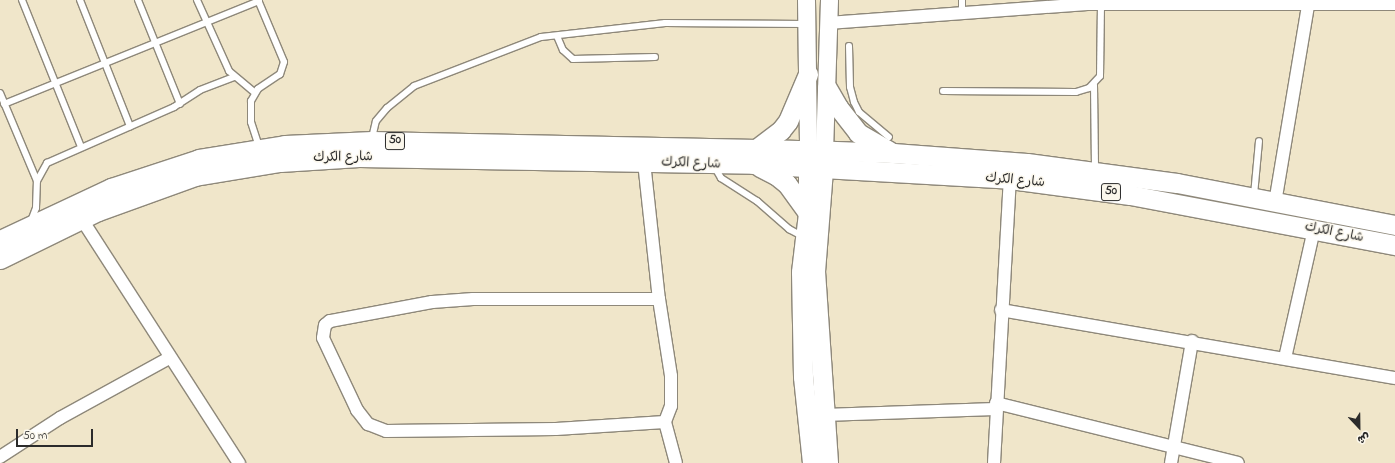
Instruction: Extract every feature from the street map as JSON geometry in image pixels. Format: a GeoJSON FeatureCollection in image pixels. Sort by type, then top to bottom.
{"type":"FeatureCollection","features":[{"type":"Feature","properties":{"kind":"main road"},"geometry":{"type":"LineString","coordinates":[[806,0],[808,74],[816,160],[816,271],[828,463]]}},
{"type":"Feature","properties":{"kind":"main road"},"geometry":{"type":"LineString","coordinates":[[816,160],[828,88],[829,0]]}},
{"type":"Feature","properties":{"kind":"main road"},"geometry":{"type":"LineString","coordinates":[[808,74],[788,121],[755,156],[815,211]]}},
{"type":"Feature","properties":{"kind":"main road"},"geometry":{"type":"LineString","coordinates":[[828,88],[853,116],[868,140],[891,145]]}},
{"type":"Feature","properties":{"kind":"main road","name":"شارع الكرك"},"geometry":{"type":"LineString","coordinates":[[0,240],[142,176],[199,159],[259,148],[326,142],[372,141],[432,150],[644,162],[712,164],[755,156]]}},
{"type":"Feature","properties":{"kind":"main road","name":"شارع الكرك"},"geometry":{"type":"LineString","coordinates":[[816,160],[891,145],[1094,170],[1254,198],[1395,225]]}},
{"type":"Feature","properties":{"kind":"main road","name":"شارع الكرك"},"geometry":{"type":"LineString","coordinates":[[0,258],[81,218],[165,185],[247,166],[322,158],[432,150],[755,156],[816,160],[856,171],[1010,180],[1130,195],[1395,245]]}},
{"type":"Feature","properties":{"kind":"main road"},"geometry":{"type":"LineString","coordinates":[[812,463],[803,377],[801,272],[806,238],[815,211],[833,187],[856,171]]}},
{"type":"Feature","properties":{"kind":"street"},"geometry":{"type":"LineString","coordinates":[[828,23],[962,15],[1087,2],[1101,4],[1183,1],[1308,5],[1395,4]]}},
{"type":"Feature","properties":{"kind":"street"},"geometry":{"type":"LineString","coordinates":[[1275,203],[1308,5]]}},
{"type":"Feature","properties":{"kind":"street"},"geometry":{"type":"LineString","coordinates":[[644,162],[659,299],[672,393],[665,422],[676,463]]}},
{"type":"Feature","properties":{"kind":"street"},"geometry":{"type":"LineString","coordinates":[[994,463],[995,406],[1010,180]]}},
{"type":"Feature","properties":{"kind":"street"},"geometry":{"type":"LineString","coordinates":[[81,218],[169,358],[239,463]]}},
{"type":"Feature","properties":{"kind":"street"},"geometry":{"type":"LineString","coordinates":[[1285,358],[1314,229]]}},
{"type":"Feature","properties":{"kind":"street"},"geometry":{"type":"LineString","coordinates":[[659,299],[473,299],[432,302],[330,321],[325,325],[322,338],[357,410],[368,424],[386,431],[556,429],[665,422]]}},
{"type":"Feature","properties":{"kind":"street"},"geometry":{"type":"LineString","coordinates":[[1001,310],[1192,341],[1395,378]]}},
{"type":"Feature","properties":{"kind":"street"},"geometry":{"type":"LineString","coordinates":[[1171,463],[1192,341]]}},
{"type":"Feature","properties":{"kind":"street"},"geometry":{"type":"LineString","coordinates":[[0,457],[60,418],[169,358]]}},
{"type":"Feature","properties":{"kind":"street"},"geometry":{"type":"LineString","coordinates":[[824,415],[995,406],[1238,463]]}},
{"type":"Feature","properties":{"kind":"lane"},"geometry":{"type":"LineString","coordinates":[[22,0],[81,147]]}},
{"type":"Feature","properties":{"kind":"lane"},"geometry":{"type":"LineString","coordinates":[[80,0],[130,126]]}},
{"type":"Feature","properties":{"kind":"lane"},"geometry":{"type":"LineString","coordinates":[[138,0],[180,104]]}},
{"type":"Feature","properties":{"kind":"lane"},"geometry":{"type":"LineString","coordinates":[[197,0],[225,64],[234,77],[255,93]]}},
{"type":"Feature","properties":{"kind":"lane"},"geometry":{"type":"LineString","coordinates":[[962,0],[962,15]]}},
{"type":"Feature","properties":{"kind":"lane"},"geometry":{"type":"LineString","coordinates":[[4,104],[258,1],[284,66],[278,76],[255,93],[250,102],[249,115],[259,148]]}},
{"type":"Feature","properties":{"kind":"lane"},"geometry":{"type":"LineString","coordinates":[[1094,170],[1094,85],[1100,76],[1101,4]]}},
{"type":"Feature","properties":{"kind":"lane"},"geometry":{"type":"LineString","coordinates":[[372,141],[376,121],[387,108],[414,86],[541,37],[665,23],[806,24]]}},
{"type":"Feature","properties":{"kind":"lane"},"geometry":{"type":"LineString","coordinates":[[557,36],[562,50],[573,59],[655,57]]}},
{"type":"Feature","properties":{"kind":"lane"},"geometry":{"type":"LineString","coordinates":[[849,46],[850,87],[853,116]]}},
{"type":"Feature","properties":{"kind":"lane"},"geometry":{"type":"LineString","coordinates":[[37,181],[47,163],[180,104],[200,90],[234,77]]}},
{"type":"Feature","properties":{"kind":"lane"},"geometry":{"type":"LineString","coordinates":[[943,91],[1076,92],[1094,85]]}},
{"type":"Feature","properties":{"kind":"lane"},"geometry":{"type":"LineString","coordinates":[[0,93],[37,181],[36,208],[26,227]]}},
{"type":"Feature","properties":{"kind":"lane"},"geometry":{"type":"LineString","coordinates":[[1254,198],[1259,141]]}},
{"type":"Feature","properties":{"kind":"lane"},"geometry":{"type":"LineString","coordinates":[[712,164],[721,178],[772,212],[789,229],[806,238]]}}]}
